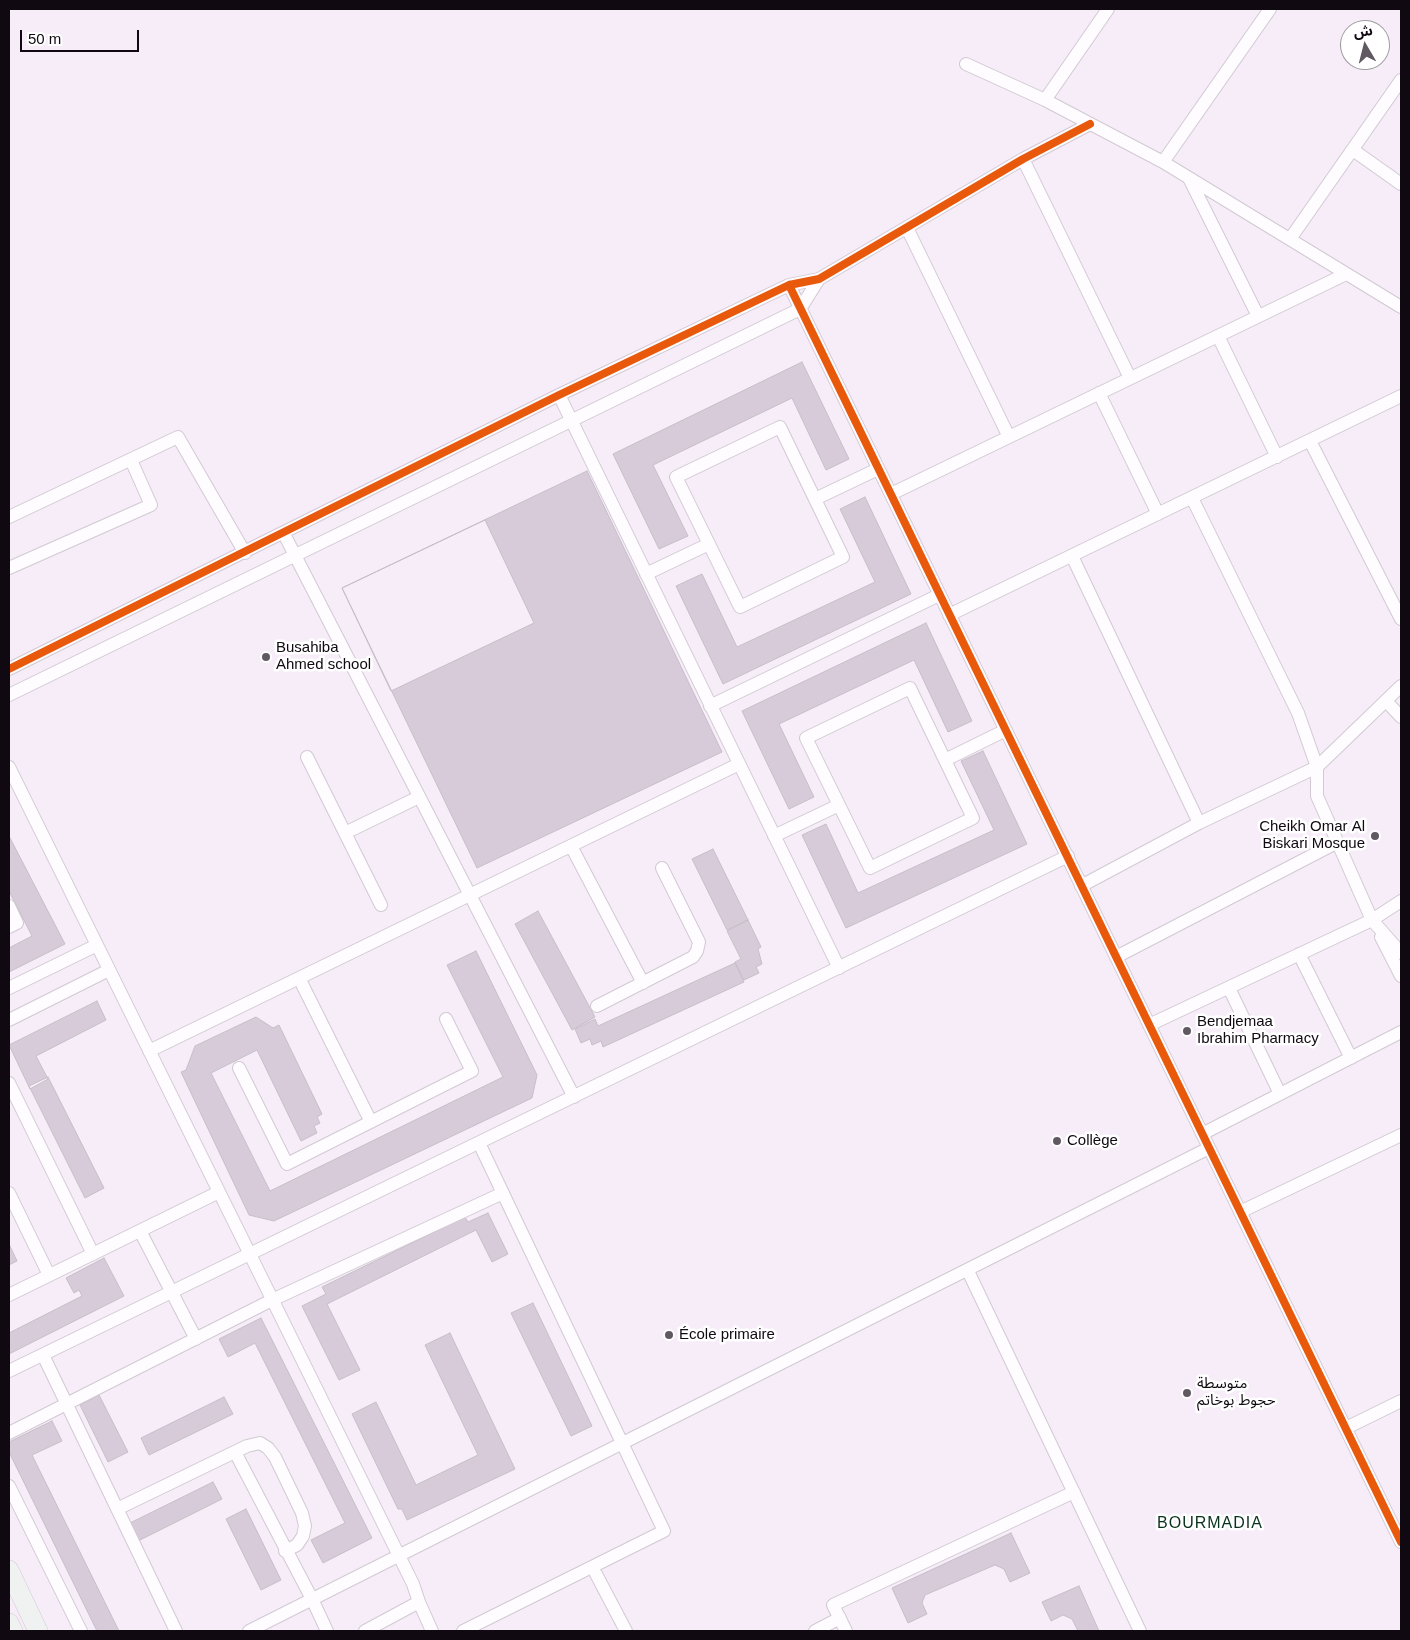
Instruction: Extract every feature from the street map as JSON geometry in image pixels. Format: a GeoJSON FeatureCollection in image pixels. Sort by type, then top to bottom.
{"type":"FeatureCollection","features":[{"type":"Feature","properties":{"kind":"main road"},"geometry":{"type":"LineString","coordinates":[[9,1570],[38,1631]]}},
{"type":"Feature","properties":{"kind":"main road"},"geometry":{"type":"LineString","coordinates":[[9,1623],[13,1631]]}},
{"type":"Feature","properties":{"kind":"street"},"geometry":{"type":"LineString","coordinates":[[1045,100],[1108,9]]}},
{"type":"Feature","properties":{"kind":"street"},"geometry":{"type":"LineString","coordinates":[[1163,162],[1270,9]]}},
{"type":"Feature","properties":{"kind":"street"},"geometry":{"type":"LineString","coordinates":[[966,64],[1045,100],[1163,162],[1401,307]]}},
{"type":"Feature","properties":{"kind":"street"},"geometry":{"type":"LineString","coordinates":[[1290,239],[1401,80]]}},
{"type":"Feature","properties":{"kind":"street"},"geometry":{"type":"LineString","coordinates":[[9,669],[284,534],[559,395],[788,285],[819,279],[1023,159],[1090,124]]}},
{"type":"Feature","properties":{"kind":"street"},"geometry":{"type":"LineString","coordinates":[[1352,150],[1401,184]]}},
{"type":"Feature","properties":{"kind":"street"},"geometry":{"type":"LineString","coordinates":[[1023,159],[1130,378]]}},
{"type":"Feature","properties":{"kind":"street"},"geometry":{"type":"LineString","coordinates":[[1189,178],[1258,316]]}},
{"type":"Feature","properties":{"kind":"street"},"geometry":{"type":"LineString","coordinates":[[907,228],[1009,437]]}},
{"type":"Feature","properties":{"kind":"street"},"geometry":{"type":"LineString","coordinates":[[891,494],[1346,274]]}},
{"type":"Feature","properties":{"kind":"street"},"geometry":{"type":"LineString","coordinates":[[9,695],[572,422],[800,309],[819,279]]}},
{"type":"Feature","properties":{"kind":"street"},"geometry":{"type":"LineString","coordinates":[[788,285],[1401,1542]]}},
{"type":"Feature","properties":{"kind":"street"},"geometry":{"type":"LineString","coordinates":[[1218,336],[1276,457]]}},
{"type":"Feature","properties":{"kind":"street"},"geometry":{"type":"LineString","coordinates":[[1099,394],[1158,514]]}},
{"type":"Feature","properties":{"kind":"street"},"geometry":{"type":"LineString","coordinates":[[559,395],[839,968]]}},
{"type":"Feature","properties":{"kind":"street"},"geometry":{"type":"LineString","coordinates":[[950,615],[1401,396]]}},
{"type":"Feature","properties":{"kind":"street"},"geometry":{"type":"LineString","coordinates":[[780,427],[844,557],[740,607],[709,544],[676,477],[780,427]]}},
{"type":"Feature","properties":{"kind":"street"},"geometry":{"type":"LineString","coordinates":[[9,517],[178,437],[245,553]]}},
{"type":"Feature","properties":{"kind":"street"},"geometry":{"type":"LineString","coordinates":[[1310,441],[1401,618]]}},
{"type":"Feature","properties":{"kind":"street"},"geometry":{"type":"LineString","coordinates":[[9,568],[151,505],[130,460]]}},
{"type":"Feature","properties":{"kind":"street"},"geometry":{"type":"LineString","coordinates":[[815,499],[878,468]]}},
{"type":"Feature","properties":{"kind":"street"},"geometry":{"type":"LineString","coordinates":[[1192,498],[1298,713],[1317,767],[1318,796],[1372,920],[1401,976]]}},
{"type":"Feature","properties":{"kind":"street"},"geometry":{"type":"LineString","coordinates":[[284,534],[574,1097]]}},
{"type":"Feature","properties":{"kind":"street"},"geometry":{"type":"LineString","coordinates":[[646,574],[709,544]]}},
{"type":"Feature","properties":{"kind":"street"},"geometry":{"type":"LineString","coordinates":[[1072,556],[1199,823]]}},
{"type":"Feature","properties":{"kind":"street"},"geometry":{"type":"LineString","coordinates":[[710,706],[940,594]]}},
{"type":"Feature","properties":{"kind":"street"},"geometry":{"type":"LineString","coordinates":[[1081,886],[1199,823],[1317,767],[1401,686]]}},
{"type":"Feature","properties":{"kind":"street"},"geometry":{"type":"LineString","coordinates":[[910,688],[974,818],[870,868],[839,805],[806,738],[910,688]]}},
{"type":"Feature","properties":{"kind":"street"},"geometry":{"type":"LineString","coordinates":[[1386,701],[1401,717]]}},
{"type":"Feature","properties":{"kind":"street"},"geometry":{"type":"LineString","coordinates":[[945,760],[1006,730]]}},
{"type":"Feature","properties":{"kind":"street"},"geometry":{"type":"LineString","coordinates":[[307,756],[381,905]]}},
{"type":"Feature","properties":{"kind":"street"},"geometry":{"type":"LineString","coordinates":[[150,1051],[739,764]]}},
{"type":"Feature","properties":{"kind":"street"},"geometry":{"type":"LineString","coordinates":[[9,767],[399,1556],[432,1631]]}},
{"type":"Feature","properties":{"kind":"street"},"geometry":{"type":"LineString","coordinates":[[345,833],[419,797]]}},
{"type":"Feature","properties":{"kind":"street"},"geometry":{"type":"LineString","coordinates":[[774,836],[839,805]]}},
{"type":"Feature","properties":{"kind":"street"},"geometry":{"type":"LineString","coordinates":[[1116,957],[1338,842]]}},
{"type":"Feature","properties":{"kind":"street"},"geometry":{"type":"LineString","coordinates":[[571,846],[643,983]]}},
{"type":"Feature","properties":{"kind":"street"},"geometry":{"type":"LineString","coordinates":[[9,1372],[1068,856]]}},
{"type":"Feature","properties":{"kind":"street"},"geometry":{"type":"LineString","coordinates":[[597,1006],[693,957],[699,942],[662,868]]}},
{"type":"Feature","properties":{"kind":"street"},"geometry":{"type":"LineString","coordinates":[[1149,1025],[1372,920],[1401,901]]}},
{"type":"Feature","properties":{"kind":"street"},"geometry":{"type":"LineString","coordinates":[[9,906],[17,923],[9,927]]}},
{"type":"Feature","properties":{"kind":"street"},"geometry":{"type":"LineString","coordinates":[[1372,920],[1401,953]]}},
{"type":"Feature","properties":{"kind":"street"},"geometry":{"type":"LineString","coordinates":[[9,988],[97,945]]}},
{"type":"Feature","properties":{"kind":"street"},"geometry":{"type":"LineString","coordinates":[[1299,954],[1352,1058]]}},
{"type":"Feature","properties":{"kind":"street"},"geometry":{"type":"LineString","coordinates":[[9,1020],[109,970]]}},
{"type":"Feature","properties":{"kind":"street"},"geometry":{"type":"LineString","coordinates":[[298,978],[370,1122]]}},
{"type":"Feature","properties":{"kind":"street"},"geometry":{"type":"LineString","coordinates":[[1229,988],[1280,1094]]}},
{"type":"Feature","properties":{"kind":"street"},"geometry":{"type":"LineString","coordinates":[[239,1068],[287,1164],[472,1071],[446,1019]]}},
{"type":"Feature","properties":{"kind":"street"},"geometry":{"type":"LineString","coordinates":[[1202,1134],[1401,1032]]}},
{"type":"Feature","properties":{"kind":"street"},"geometry":{"type":"LineString","coordinates":[[9,1083],[93,1254]]}},
{"type":"Feature","properties":{"kind":"street"},"geometry":{"type":"LineString","coordinates":[[1240,1212],[1401,1135]]}},
{"type":"Feature","properties":{"kind":"street"},"geometry":{"type":"LineString","coordinates":[[462,1631],[664,1531],[479,1143]]}},
{"type":"Feature","properties":{"kind":"street"},"geometry":{"type":"LineString","coordinates":[[249,1631],[968,1271],[1209,1148]]}},
{"type":"Feature","properties":{"kind":"street"},"geometry":{"type":"LineString","coordinates":[[9,1295],[219,1192]]}},
{"type":"Feature","properties":{"kind":"street"},"geometry":{"type":"LineString","coordinates":[[9,1193],[49,1275]]}},
{"type":"Feature","properties":{"kind":"street"},"geometry":{"type":"LineString","coordinates":[[9,1433],[272,1300],[503,1193]]}},
{"type":"Feature","properties":{"kind":"street"},"geometry":{"type":"LineString","coordinates":[[140,1231],[196,1339]]}},
{"type":"Feature","properties":{"kind":"street"},"geometry":{"type":"LineString","coordinates":[[968,1271],[1140,1631]]}},
{"type":"Feature","properties":{"kind":"street"},"geometry":{"type":"LineString","coordinates":[[43,1355],[176,1631]]}},
{"type":"Feature","properties":{"kind":"street"},"geometry":{"type":"LineString","coordinates":[[1346,1428],[1401,1401]]}},
{"type":"Feature","properties":{"kind":"street"},"geometry":{"type":"LineString","coordinates":[[117,1509],[235,1452],[260,1443],[268,1448],[274,1457],[302,1513],[306,1526],[304,1536],[297,1544],[285,1551]]}},
{"type":"Feature","properties":{"kind":"street"},"geometry":{"type":"LineString","coordinates":[[235,1452],[327,1631]]}},
{"type":"Feature","properties":{"kind":"street"},"geometry":{"type":"LineString","coordinates":[[9,1486],[81,1631]]}},
{"type":"Feature","properties":{"kind":"street"},"geometry":{"type":"LineString","coordinates":[[846,1631],[833,1604],[1074,1492]]}},
{"type":"Feature","properties":{"kind":"street"},"geometry":{"type":"LineString","coordinates":[[596,1574],[626,1631]]}},
{"type":"Feature","properties":{"kind":"street"},"geometry":{"type":"LineString","coordinates":[[365,1631],[419,1602]]}},
{"type":"Feature","properties":{"kind":"street"},"geometry":{"type":"LineString","coordinates":[[815,1631],[840,1618]]}},
{"type":"Feature","properties":{"kind":"building"},"geometry":{"type":"Polygon","coordinates":[[[802,362],[849,459],[826,470],[792,398],[653,465],[688,536],[659,549],[613,454],[802,362]]]}},
{"type":"Feature","properties":{"kind":"building"},"geometry":{"type":"Polygon","coordinates":[[[587,471],[722,752],[477,868],[342,588],[587,471]]]}},
{"type":"Feature","properties":{"kind":"building"},"geometry":{"type":"Polygon","coordinates":[[[865,497],[911,594],[723,684],[676,586],[702,574],[737,647],[875,582],[840,509],[865,497]]]}},
{"type":"Feature","properties":{"kind":"building"},"geometry":{"type":"Polygon","coordinates":[[[485,520],[534,623],[391,691],[342,588],[485,520]]]}},
{"type":"Feature","properties":{"kind":"building"},"geometry":{"type":"Polygon","coordinates":[[[926,623],[972,721],[948,732],[914,660],[779,724],[814,797],[789,809],[742,711],[926,623]]]}},
{"type":"Feature","properties":{"kind":"building"},"geometry":{"type":"Polygon","coordinates":[[[983,751],[1027,844],[846,928],[802,835],[826,824],[858,893],[994,830],[961,761],[983,751]]]}},
{"type":"Feature","properties":{"kind":"building"},"geometry":{"type":"Polygon","coordinates":[[[9,836],[65,944],[9,972],[9,948],[32,936],[9,891],[9,836]]]}},
{"type":"Feature","properties":{"kind":"building"},"geometry":{"type":"Polygon","coordinates":[[[713,849],[748,920],[727,930],[692,859],[713,849]]]}},
{"type":"Feature","properties":{"kind":"building"},"geometry":{"type":"Polygon","coordinates":[[[538,911],[595,1017],[572,1030],[515,924],[538,911]]]}},
{"type":"Feature","properties":{"kind":"building"},"geometry":{"type":"Polygon","coordinates":[[[748,920],[761,947],[758,949],[762,964],[756,967],[759,973],[744,980],[735,962],[741,959],[727,931],[748,920]]]}},
{"type":"Feature","properties":{"kind":"building"},"geometry":{"type":"Polygon","coordinates":[[[476,951],[537,1075],[532,1098],[274,1221],[249,1215],[181,1072],[186,1070],[195,1046],[256,1017],[273,1028],[279,1025],[322,1114],[317,1117],[320,1123],[314,1126],[317,1133],[301,1141],[257,1050],[211,1073],[270,1191],[503,1077],[447,965],[476,951]]]}},
{"type":"Feature","properties":{"kind":"building"},"geometry":{"type":"Polygon","coordinates":[[[735,963],[744,982],[603,1047],[601,1041],[592,1045],[590,1039],[581,1043],[575,1029],[595,1019],[598,1026],[735,963]]]}},
{"type":"Feature","properties":{"kind":"building"},"geometry":{"type":"Polygon","coordinates":[[[97,1001],[106,1020],[36,1056],[48,1079],[30,1089],[9,1045],[97,1001]]]}},
{"type":"Feature","properties":{"kind":"building"},"geometry":{"type":"Polygon","coordinates":[[[48,1077],[104,1188],[85,1198],[29,1086],[48,1077]]]}},
{"type":"Feature","properties":{"kind":"building"},"geometry":{"type":"Polygon","coordinates":[[[488,1213],[508,1254],[492,1262],[476,1230],[327,1304],[360,1370],[339,1380],[302,1306],[326,1294],[322,1287],[465,1217],[468,1222],[488,1213]]]}},
{"type":"Feature","properties":{"kind":"building"},"geometry":{"type":"Polygon","coordinates":[[[9,1244],[17,1261],[9,1265],[9,1244]]]}},
{"type":"Feature","properties":{"kind":"building"},"geometry":{"type":"Polygon","coordinates":[[[104,1258],[124,1296],[9,1354],[9,1333],[82,1296],[79,1290],[74,1293],[66,1278],[104,1258]]]}},
{"type":"Feature","properties":{"kind":"building"},"geometry":{"type":"Polygon","coordinates":[[[533,1303],[592,1426],[571,1436],[511,1313],[533,1303]]]}},
{"type":"Feature","properties":{"kind":"building"},"geometry":{"type":"Polygon","coordinates":[[[261,1318],[372,1538],[323,1563],[311,1540],[345,1523],[255,1343],[228,1357],[219,1339],[261,1318]]]}},
{"type":"Feature","properties":{"kind":"building"},"geometry":{"type":"Polygon","coordinates":[[[450,1333],[515,1469],[407,1520],[402,1509],[398,1509],[352,1414],[376,1402],[416,1485],[478,1455],[425,1345],[450,1333]]]}},
{"type":"Feature","properties":{"kind":"building"},"geometry":{"type":"Polygon","coordinates":[[[99,1395],[128,1452],[108,1462],[80,1405],[99,1395]]]}},
{"type":"Feature","properties":{"kind":"building"},"geometry":{"type":"Polygon","coordinates":[[[224,1397],[233,1414],[149,1455],[141,1438],[224,1397]]]}},
{"type":"Feature","properties":{"kind":"building"},"geometry":{"type":"Polygon","coordinates":[[[52,1421],[62,1441],[32,1455],[119,1631],[97,1631],[9,1452],[9,1442],[52,1421]]]}},
{"type":"Feature","properties":{"kind":"building"},"geometry":{"type":"Polygon","coordinates":[[[213,1482],[222,1499],[138,1541],[130,1523],[213,1482]]]}},
{"type":"Feature","properties":{"kind":"building"},"geometry":{"type":"Polygon","coordinates":[[[246,1509],[281,1580],[261,1590],[226,1519],[246,1509]]]}},
{"type":"Feature","properties":{"kind":"building"},"geometry":{"type":"Polygon","coordinates":[[[1011,1533],[1030,1573],[1010,1582],[1004,1569],[995,1565],[925,1595],[922,1603],[927,1614],[908,1623],[892,1588],[1011,1533]]]}},
{"type":"Feature","properties":{"kind":"building"},"geometry":{"type":"Polygon","coordinates":[[[1079,1586],[1099,1631],[1078,1631],[1072,1619],[1063,1615],[1051,1621],[1042,1602],[1079,1586]]]}},
{"type":"Feature","properties":{"kind":"cycle path"},"geometry":{"type":"LineString","coordinates":[[9,669],[559,395],[789,285],[819,279],[1023,159],[1090,124]]}},
{"type":"Feature","properties":{"kind":"cycle path"},"geometry":{"type":"LineString","coordinates":[[789,285],[1401,1542]]}},
{"type":"Feature","properties":{"kind":"place","name":"Busahiba Ahmed school"},"geometry":{"type":"Point","coordinates":[266,657]}},
{"type":"Feature","properties":{"kind":"place","name":"Cheikh Omar Al Biskari Mosque"},"geometry":{"type":"Point","coordinates":[1375,836]}},
{"type":"Feature","properties":{"kind":"place","name":"Bendjemaa Ibrahim Pharmacy"},"geometry":{"type":"Point","coordinates":[1187,1031]}},
{"type":"Feature","properties":{"kind":"place","name":"Collège"},"geometry":{"type":"Point","coordinates":[1057,1141]}},
{"type":"Feature","properties":{"kind":"place","name":"École primaire"},"geometry":{"type":"Point","coordinates":[669,1335]}},
{"type":"Feature","properties":{"kind":"place","name":"متوسطة حجوط بوخاتم"},"geometry":{"type":"Point","coordinates":[1187,1393]}},
{"type":"Feature","properties":{"kind":"district","name":"BOURMADIA"},"geometry":{"type":"Point","coordinates":[1210,1524]}}]}
